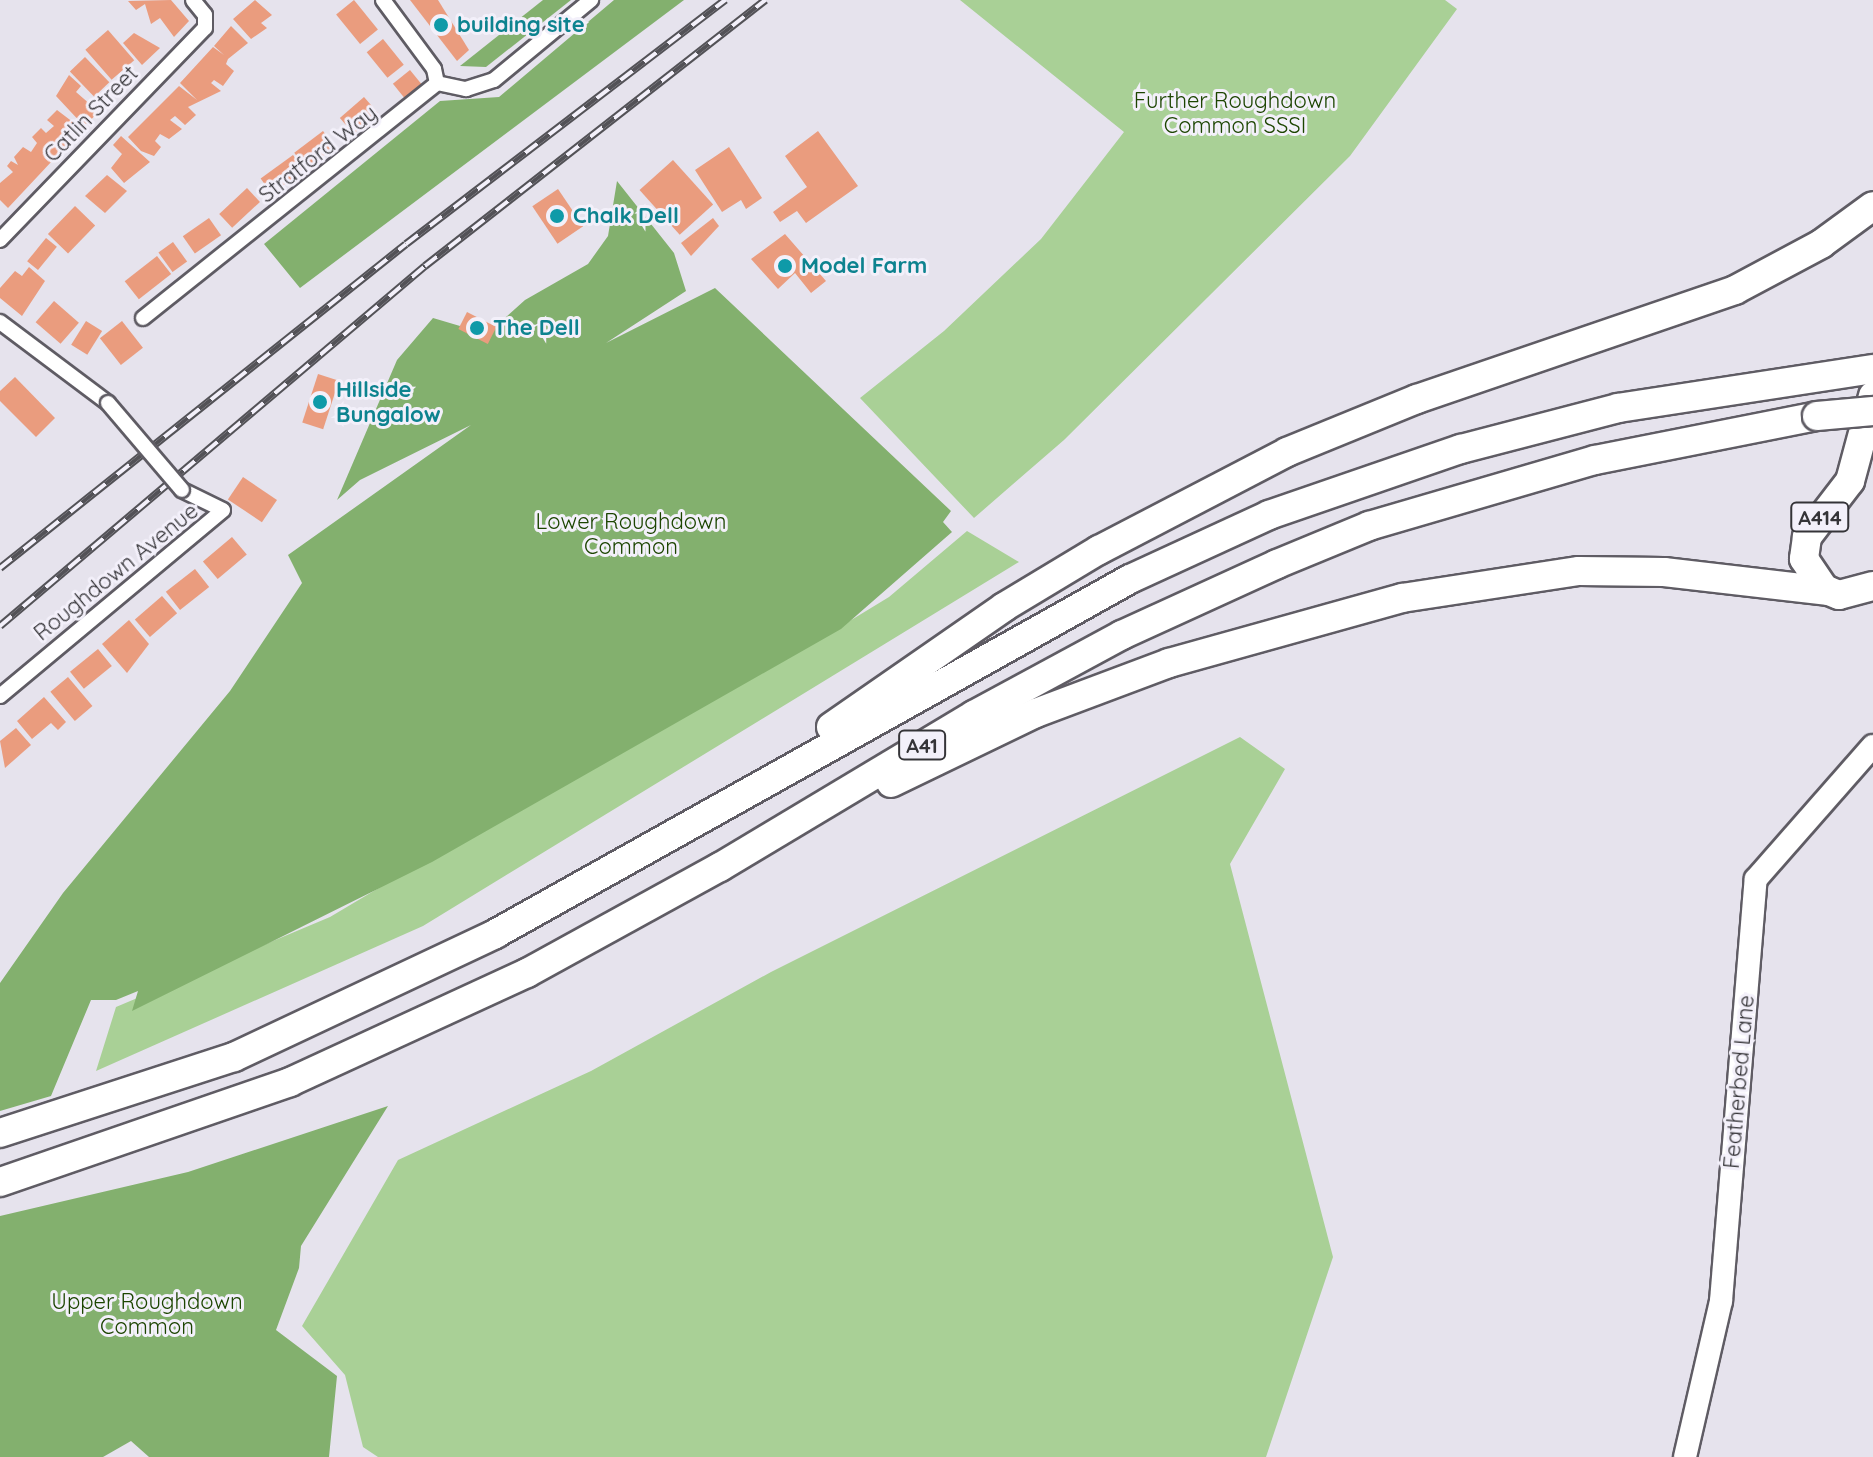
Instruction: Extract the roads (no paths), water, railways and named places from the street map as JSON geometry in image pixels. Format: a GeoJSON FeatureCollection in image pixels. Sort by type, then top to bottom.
{"type":"FeatureCollection","features":[{"type":"Feature","properties":{"kind":"highway"},"geometry":{"type":"LineString","coordinates":[[774,778],[818,735],[1004,607],[1099,550],[1287,452],[1417,399],[1735,290],[1821,244],[1873,206]]}},
{"type":"Feature","properties":{"kind":"highway","name":"A41"},"geometry":{"type":"LineString","coordinates":[[0,1133],[234,1057],[340,1010],[495,934],[1130,579],[1269,515],[1461,449],[1618,408],[1816,375],[1873,369]]}},
{"type":"Feature","properties":{"kind":"highway","name":"A414"},"geometry":{"type":"LineString","coordinates":[[1829,591],[1812,578],[1804,559],[1807,537],[1850,481],[1873,396]]}},
{"type":"Feature","properties":{"kind":"highway","name":"A41"},"geometry":{"type":"LineString","coordinates":[[0,1182],[290,1082],[527,973],[803,817],[974,715],[1122,635],[1369,526],[1595,460],[1817,416],[1873,411]]}},
{"type":"Feature","properties":{"kind":"highway"},"geometry":{"type":"LineString","coordinates":[[803,817],[870,793],[1036,713],[1169,663],[1402,598],[1579,571],[1664,572],[1857,594],[1873,586]]}},
{"type":"Feature","properties":{"kind":"street","name":"Catlin Street"},"geometry":{"type":"LineString","coordinates":[[0,240],[205,28],[205,15],[193,0]]}},
{"type":"Feature","properties":{"kind":"street"},"geometry":{"type":"LineString","coordinates":[[383,0],[434,69],[437,83],[466,89],[494,80],[591,0]]}},
{"type":"Feature","properties":{"kind":"street","name":"Stratford Way"},"geometry":{"type":"LineString","coordinates":[[143,318],[437,83]]}},
{"type":"Feature","properties":{"kind":"street","name":"Roughdown Avenue"},"geometry":{"type":"LineString","coordinates":[[0,322],[108,403],[182,490],[223,510],[0,696]]}},
{"type":"Feature","properties":{"kind":"street","name":"Featherbed Lane"},"geometry":{"type":"LineString","coordinates":[[1685,1457],[1721,1301],[1756,879],[1873,746]]}},
{"type":"Feature","properties":{"kind":"railway"},"geometry":{"type":"LineString","coordinates":[[0,568],[406,244],[725,0]]}},
{"type":"Feature","properties":{"kind":"railway"},"geometry":{"type":"LineString","coordinates":[[0,626],[425,266],[766,0]]}},
{"type":"Feature","properties":{"kind":"place","name":"building site"},"geometry":{"type":"Point","coordinates":[441,25]}},
{"type":"Feature","properties":{"kind":"place","name":"Chalk Dell"},"geometry":{"type":"Point","coordinates":[557,216]}},
{"type":"Feature","properties":{"kind":"place","name":"Model Farm"},"geometry":{"type":"Point","coordinates":[785,266]}},
{"type":"Feature","properties":{"kind":"place","name":"The Dell"},"geometry":{"type":"Point","coordinates":[477,328]}},
{"type":"Feature","properties":{"kind":"place","name":"Hillside Bungalow"},"geometry":{"type":"Point","coordinates":[320,402]}},
{"type":"Feature","properties":{"kind":"park label","name":"Further Roughdown Common SSSI"},"geometry":{"type":"Point","coordinates":[1235,112]}},
{"type":"Feature","properties":{"kind":"park label","name":"Lower Roughdown Common"},"geometry":{"type":"Point","coordinates":[631,534]}},
{"type":"Feature","properties":{"kind":"park label","name":"Upper Roughdown Common"},"geometry":{"type":"Point","coordinates":[147,1314]}}]}
